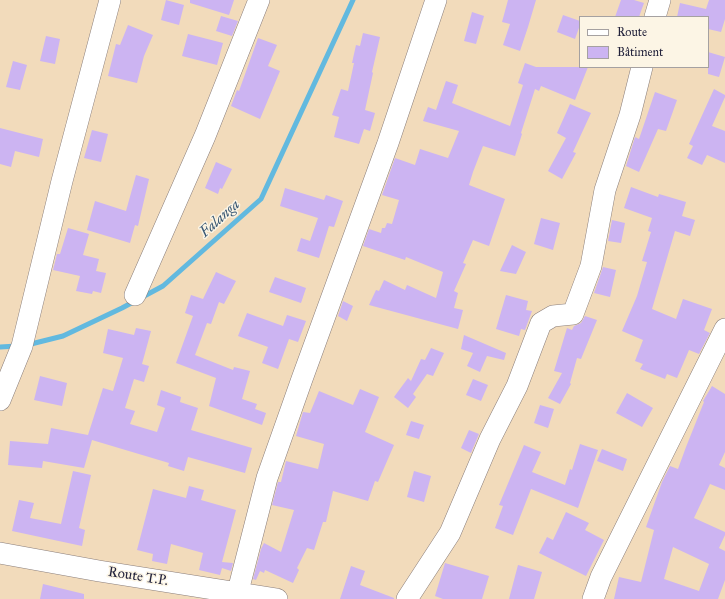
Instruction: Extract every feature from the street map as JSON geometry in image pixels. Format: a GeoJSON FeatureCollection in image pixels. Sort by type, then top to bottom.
{"type":"FeatureCollection","features":[{"type":"Feature","properties":{"kind":"street"},"geometry":{"type":"LineString","coordinates":[[0,400],[22,346],[62,181],[110,0]]}},
{"type":"Feature","properties":{"kind":"street"},"geometry":{"type":"LineString","coordinates":[[135,294],[205,136],[259,0]]}},
{"type":"Feature","properties":{"kind":"street"},"geometry":{"type":"LineString","coordinates":[[237,596],[267,478],[304,371],[388,143],[436,0]]}},
{"type":"Feature","properties":{"kind":"street"},"geometry":{"type":"LineString","coordinates":[[654,16],[660,0]]}},
{"type":"Feature","properties":{"kind":"street"},"geometry":{"type":"LineString","coordinates":[[407,599],[450,533],[490,439],[517,386],[541,323],[553,316],[573,314],[591,266],[605,190],[630,115],[642,68]]}},
{"type":"Feature","properties":{"kind":"street"},"geometry":{"type":"LineString","coordinates":[[593,599],[601,577],[725,329]]}},
{"type":"Feature","properties":{"kind":"street","name":"Route T.P."},"geometry":{"type":"LineString","coordinates":[[0,553],[237,596],[277,599]]}},
{"type":"Feature","properties":{"kind":"building"},"geometry":{"type":"Polygon","coordinates":[[[166,0],[184,5],[179,25],[161,20],[166,0]]]}},
{"type":"Feature","properties":{"kind":"building"},"geometry":{"type":"Polygon","coordinates":[[[190,0],[234,0],[229,15],[190,3],[190,0]]]}},
{"type":"Feature","properties":{"kind":"building"},"geometry":{"type":"Polygon","coordinates":[[[508,0],[536,0],[520,51],[503,45],[510,24],[502,22],[508,0]]]}},
{"type":"Feature","properties":{"kind":"building"},"geometry":{"type":"Polygon","coordinates":[[[621,0],[634,0],[644,3],[639,16],[615,16],[621,0]]]}},
{"type":"Feature","properties":{"kind":"building"},"geometry":{"type":"Polygon","coordinates":[[[709,0],[725,0],[725,19],[721,32],[709,29],[709,16],[677,16],[680,3],[706,9],[709,0]]]}},
{"type":"Feature","properties":{"kind":"building"},"geometry":{"type":"Polygon","coordinates":[[[472,12],[484,16],[476,44],[464,41],[472,12]]]}},
{"type":"Feature","properties":{"kind":"building"},"geometry":{"type":"Polygon","coordinates":[[[563,15],[579,21],[579,28],[575,39],[557,32],[563,15]]]}},
{"type":"Feature","properties":{"kind":"building"},"geometry":{"type":"Polygon","coordinates":[[[221,16],[238,21],[232,36],[216,31],[221,16]]]}},
{"type":"Feature","properties":{"kind":"building"},"geometry":{"type":"Polygon","coordinates":[[[128,25],[153,35],[144,56],[137,83],[108,76],[116,44],[120,45],[128,25]]]}},
{"type":"Feature","properties":{"kind":"building"},"geometry":{"type":"Polygon","coordinates":[[[363,33],[380,37],[365,110],[375,113],[370,131],[364,129],[359,144],[334,137],[339,117],[332,115],[341,89],[348,91],[356,45],[360,46],[363,33]]]}},
{"type":"Feature","properties":{"kind":"building"},"geometry":{"type":"Polygon","coordinates":[[[188,34],[223,43],[217,65],[182,56],[188,34]]]}},
{"type":"Feature","properties":{"kind":"building"},"geometry":{"type":"Polygon","coordinates":[[[46,36],[60,39],[55,64],[40,61],[46,36]]]}},
{"type":"Feature","properties":{"kind":"building"},"geometry":{"type":"Polygon","coordinates":[[[258,38],[277,45],[268,66],[280,71],[260,119],[231,106],[237,90],[239,91],[258,38]]]}},
{"type":"Feature","properties":{"kind":"building"},"geometry":{"type":"Polygon","coordinates":[[[709,52],[725,57],[719,77],[708,74],[709,52]]]}},
{"type":"Feature","properties":{"kind":"building"},"geometry":{"type":"Polygon","coordinates":[[[13,61],[27,65],[20,90],[6,87],[13,61]]]}},
{"type":"Feature","properties":{"kind":"building"},"geometry":{"type":"Polygon","coordinates":[[[525,63],[536,67],[588,68],[575,100],[541,86],[539,91],[535,89],[515,156],[483,146],[469,185],[505,199],[489,246],[473,240],[463,263],[466,264],[454,291],[458,293],[454,308],[463,310],[458,329],[369,305],[376,290],[379,291],[384,280],[405,290],[407,285],[436,298],[443,272],[406,257],[405,260],[363,246],[369,229],[381,233],[382,228],[385,228],[387,223],[392,224],[399,200],[382,195],[395,158],[415,165],[420,149],[448,158],[459,131],[423,121],[428,107],[436,110],[446,81],[458,85],[452,103],[510,126],[523,85],[518,83],[525,63]]]}},
{"type":"Feature","properties":{"kind":"building"},"geometry":{"type":"Polygon","coordinates":[[[714,89],[725,95],[712,126],[725,131],[725,163],[707,155],[702,165],[687,158],[693,146],[689,144],[714,89]]]}},
{"type":"Feature","properties":{"kind":"building"},"geometry":{"type":"Polygon","coordinates":[[[655,92],[677,100],[666,131],[658,129],[639,172],[626,166],[635,137],[639,139],[655,92]]]}},
{"type":"Feature","properties":{"kind":"building"},"geometry":{"type":"Polygon","coordinates":[[[570,104],[591,113],[573,152],[576,153],[562,179],[548,171],[566,138],[557,133],[570,104]]]}},
{"type":"Feature","properties":{"kind":"building"},"geometry":{"type":"Polygon","coordinates":[[[0,128],[43,139],[39,157],[15,151],[11,167],[0,164],[0,128]]]}},
{"type":"Feature","properties":{"kind":"building"},"geometry":{"type":"Polygon","coordinates":[[[92,130],[108,134],[101,162],[84,158],[92,130]]]}},
{"type":"Feature","properties":{"kind":"building"},"geometry":{"type":"Polygon","coordinates":[[[216,162],[232,169],[218,194],[205,188],[216,162]]]}},
{"type":"Feature","properties":{"kind":"building"},"geometry":{"type":"Polygon","coordinates":[[[136,175],[149,179],[138,226],[135,225],[130,243],[87,230],[95,201],[126,211],[136,175]]]}},
{"type":"Feature","properties":{"kind":"building"},"geometry":{"type":"Polygon","coordinates":[[[631,187],[658,197],[659,194],[686,202],[682,216],[695,220],[690,236],[675,231],[652,309],[676,319],[683,299],[712,309],[704,330],[710,333],[699,354],[689,350],[677,378],[667,374],[665,379],[640,369],[643,364],[635,361],[643,340],[622,331],[637,296],[647,262],[642,261],[651,232],[648,231],[652,218],[624,208],[631,187]]]}},
{"type":"Feature","properties":{"kind":"building"},"geometry":{"type":"Polygon","coordinates":[[[285,188],[324,200],[326,195],[343,201],[334,227],[329,226],[319,258],[297,251],[301,238],[310,241],[318,218],[280,206],[285,188]]]}},
{"type":"Feature","properties":{"kind":"building"},"geometry":{"type":"Polygon","coordinates":[[[541,218],[560,223],[553,250],[534,244],[541,218]]]}},
{"type":"Feature","properties":{"kind":"building"},"geometry":{"type":"Polygon","coordinates":[[[612,220],[625,223],[621,243],[608,241],[612,220]]]}},
{"type":"Feature","properties":{"kind":"building"},"geometry":{"type":"Polygon","coordinates":[[[68,228],[89,234],[83,255],[99,259],[96,271],[106,273],[101,293],[93,291],[92,294],[76,291],[80,276],[53,270],[57,254],[60,254],[68,228]]]}},
{"type":"Feature","properties":{"kind":"building"},"geometry":{"type":"Polygon","coordinates":[[[512,245],[526,252],[516,274],[500,271],[512,245]]]}},
{"type":"Feature","properties":{"kind":"building"},"geometry":{"type":"Polygon","coordinates":[[[603,267],[616,270],[610,297],[594,293],[603,267]]]}},
{"type":"Feature","properties":{"kind":"building"},"geometry":{"type":"Polygon","coordinates":[[[216,272],[236,281],[224,304],[219,302],[211,324],[207,323],[195,355],[233,370],[234,367],[250,371],[242,399],[257,404],[255,409],[266,413],[262,425],[209,406],[216,378],[176,363],[193,316],[185,313],[191,295],[203,299],[216,272]]]}},
{"type":"Feature","properties":{"kind":"building"},"geometry":{"type":"Polygon","coordinates":[[[275,277],[306,288],[301,303],[269,292],[275,277]]]}},
{"type":"Feature","properties":{"kind":"building"},"geometry":{"type":"Polygon","coordinates":[[[506,295],[528,301],[526,310],[532,311],[525,330],[521,329],[519,336],[496,329],[506,295]]]}},
{"type":"Feature","properties":{"kind":"building"},"geometry":{"type":"Polygon","coordinates":[[[343,301],[353,306],[347,321],[338,316],[343,301]]]}},
{"type":"Feature","properties":{"kind":"building"},"geometry":{"type":"Polygon","coordinates":[[[247,313],[283,326],[287,315],[306,321],[298,342],[289,339],[278,369],[262,363],[268,347],[238,336],[247,313]]]}},
{"type":"Feature","properties":{"kind":"building"},"geometry":{"type":"Polygon","coordinates":[[[585,316],[597,320],[581,359],[577,358],[571,384],[560,404],[548,398],[562,373],[554,371],[567,328],[572,330],[574,326],[581,323],[585,316]]]}},
{"type":"Feature","properties":{"kind":"building"},"geometry":{"type":"Polygon","coordinates":[[[136,328],[151,331],[142,364],[149,366],[144,382],[134,379],[125,408],[135,411],[130,424],[157,432],[165,408],[157,405],[161,390],[181,397],[180,402],[198,408],[191,430],[252,448],[245,473],[188,457],[184,471],[168,466],[169,463],[92,440],[84,468],[43,461],[42,468],[8,465],[10,441],[48,444],[51,428],[88,435],[103,388],[113,391],[123,358],[103,353],[108,329],[134,335],[136,328]]]}},
{"type":"Feature","properties":{"kind":"building"},"geometry":{"type":"Polygon","coordinates":[[[464,335],[506,353],[504,360],[487,356],[480,372],[467,366],[473,353],[461,349],[464,335]]]}},
{"type":"Feature","properties":{"kind":"building"},"geometry":{"type":"Polygon","coordinates":[[[431,348],[444,353],[433,376],[427,374],[413,394],[416,397],[408,408],[394,397],[408,378],[411,381],[421,359],[425,360],[431,348]]]}},
{"type":"Feature","properties":{"kind":"building"},"geometry":{"type":"Polygon","coordinates":[[[40,376],[67,383],[62,406],[34,400],[40,376]]]}},
{"type":"Feature","properties":{"kind":"building"},"geometry":{"type":"Polygon","coordinates":[[[473,379],[488,385],[481,401],[466,395],[473,379]]]}},
{"type":"Feature","properties":{"kind":"building"},"geometry":{"type":"Polygon","coordinates":[[[712,386],[725,394],[725,452],[719,465],[725,468],[725,490],[710,484],[694,518],[725,532],[719,548],[725,551],[725,580],[718,599],[614,599],[619,577],[641,582],[654,530],[646,527],[662,482],[670,466],[678,469],[704,402],[703,401],[712,386]],[[673,547],[664,579],[699,591],[709,564],[673,547]]]}},
{"type":"Feature","properties":{"kind":"building"},"geometry":{"type":"Polygon","coordinates":[[[360,389],[379,397],[365,432],[394,445],[378,482],[375,481],[368,501],[333,491],[326,522],[323,522],[314,550],[307,548],[297,568],[299,570],[293,583],[265,570],[264,573],[260,571],[256,580],[253,579],[264,543],[281,552],[294,510],[272,505],[278,482],[281,482],[286,461],[318,469],[324,444],[296,436],[303,412],[310,413],[319,391],[353,405],[360,389]]]}},
{"type":"Feature","properties":{"kind":"building"},"geometry":{"type":"Polygon","coordinates":[[[627,393],[653,408],[642,427],[616,413],[627,393]]]}},
{"type":"Feature","properties":{"kind":"building"},"geometry":{"type":"Polygon","coordinates":[[[540,405],[554,409],[548,428],[534,423],[540,405]]]}},
{"type":"Feature","properties":{"kind":"building"},"geometry":{"type":"Polygon","coordinates":[[[411,421],[424,425],[419,439],[406,435],[411,421]]]}},
{"type":"Feature","properties":{"kind":"building"},"geometry":{"type":"Polygon","coordinates":[[[469,430],[479,434],[471,453],[461,448],[469,430]]]}},
{"type":"Feature","properties":{"kind":"building"},"geometry":{"type":"Polygon","coordinates":[[[580,444],[598,450],[578,508],[531,489],[513,535],[495,528],[503,506],[499,505],[524,445],[541,452],[532,472],[565,485],[570,469],[572,470],[580,444]]]}},
{"type":"Feature","properties":{"kind":"building"},"geometry":{"type":"Polygon","coordinates":[[[602,449],[627,459],[623,471],[597,461],[602,449]]]}},
{"type":"Feature","properties":{"kind":"building"},"geometry":{"type":"Polygon","coordinates":[[[73,471],[91,475],[79,528],[85,530],[82,546],[12,531],[19,500],[34,503],[30,518],[61,524],[73,471]]]}},
{"type":"Feature","properties":{"kind":"building"},"geometry":{"type":"Polygon","coordinates":[[[414,471],[431,476],[424,502],[407,497],[414,471]]]}},
{"type":"Feature","properties":{"kind":"building"},"geometry":{"type":"Polygon","coordinates":[[[189,486],[204,490],[201,500],[236,510],[222,562],[233,563],[231,571],[222,568],[220,575],[199,570],[203,553],[171,544],[167,564],[152,561],[153,554],[137,550],[153,489],[186,498],[189,486]]]}},
{"type":"Feature","properties":{"kind":"building"},"geometry":{"type":"Polygon","coordinates":[[[566,512],[589,523],[585,530],[604,540],[586,576],[539,553],[547,537],[553,540],[566,512]]]}},
{"type":"Feature","properties":{"kind":"building"},"geometry":{"type":"Polygon","coordinates":[[[445,563],[489,576],[482,599],[443,599],[435,596],[445,563]]]}},
{"type":"Feature","properties":{"kind":"building"},"geometry":{"type":"Polygon","coordinates":[[[518,565],[542,572],[534,599],[509,599],[518,565]]]}},
{"type":"Feature","properties":{"kind":"building"},"geometry":{"type":"Polygon","coordinates":[[[351,566],[365,571],[360,585],[394,599],[340,599],[351,566]]]}},
{"type":"Feature","properties":{"kind":"building"},"geometry":{"type":"Polygon","coordinates":[[[43,584],[84,594],[84,599],[40,599],[43,584]]]}},
{"type":"Feature","properties":{"kind":"waterway","name":"Falanga"},"geometry":{"type":"LineString","coordinates":[[27,345],[63,336],[122,308],[163,286],[261,199],[353,0]]}},
{"type":"Feature","properties":{"kind":"waterway","name":"Falanga"},"geometry":{"type":"LineString","coordinates":[[0,347],[17,346]]}}]}
